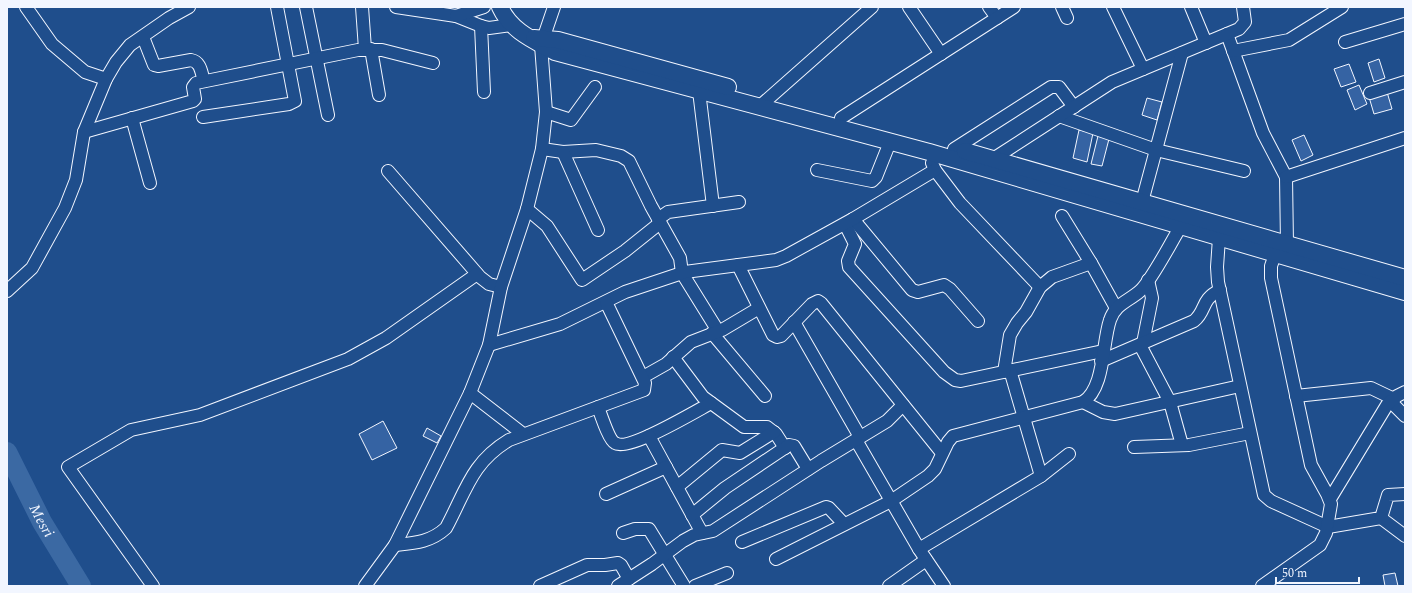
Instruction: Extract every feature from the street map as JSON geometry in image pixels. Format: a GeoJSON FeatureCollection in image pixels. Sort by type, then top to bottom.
{"type":"FeatureCollection","features":[{"type":"Feature","properties":{"kind":"main road"},"geometry":{"type":"LineString","coordinates":[[500,7],[511,25],[538,40],[555,52],[699,90],[841,118],[993,159],[1142,202],[1281,246],[1405,292]]}},
{"type":"Feature","properties":{"kind":"main road"},"geometry":{"type":"LineString","coordinates":[[538,40],[558,40],[764,102],[890,142],[929,152],[1219,238],[1281,246],[1405,278]]}},
{"type":"Feature","properties":{"kind":"street"},"geometry":{"type":"LineString","coordinates":[[26,7],[52,44],[85,72],[106,79]]}},
{"type":"Feature","properties":{"kind":"street"},"geometry":{"type":"LineString","coordinates":[[7,291],[32,268],[64,208],[76,180],[84,132],[106,79],[116,62],[130,46],[169,18],[189,7]]}},
{"type":"Feature","properties":{"kind":"street"},"geometry":{"type":"LineString","coordinates":[[203,117],[293,103],[295,98],[277,7]]}},
{"type":"Feature","properties":{"kind":"street"},"geometry":{"type":"LineString","coordinates":[[306,7],[318,59],[328,115]]}},
{"type":"Feature","properties":{"kind":"street"},"geometry":{"type":"LineString","coordinates":[[362,7],[368,49],[379,95]]}},
{"type":"Feature","properties":{"kind":"street"},"geometry":{"type":"LineString","coordinates":[[396,7],[456,16],[480,26],[497,28],[511,25]]}},
{"type":"Feature","properties":{"kind":"street"},"geometry":{"type":"LineString","coordinates":[[456,16],[484,7]]}},
{"type":"Feature","properties":{"kind":"street"},"geometry":{"type":"LineString","coordinates":[[365,586],[395,545],[470,392],[489,344],[501,287],[527,209],[542,149],[546,112],[538,40],[554,7]]}},
{"type":"Feature","properties":{"kind":"street"},"geometry":{"type":"LineString","coordinates":[[909,7],[941,54]]}},
{"type":"Feature","properties":{"kind":"street"},"geometry":{"type":"LineString","coordinates":[[989,7],[997,18]]}},
{"type":"Feature","properties":{"kind":"street"},"geometry":{"type":"LineString","coordinates":[[841,118],[1014,7]]}},
{"type":"Feature","properties":{"kind":"street"},"geometry":{"type":"LineString","coordinates":[[1062,7],[1067,18]]}},
{"type":"Feature","properties":{"kind":"street"},"geometry":{"type":"LineString","coordinates":[[1113,7],[1143,69]]}},
{"type":"Feature","properties":{"kind":"street"},"geometry":{"type":"LineString","coordinates":[[1191,7],[1206,43]]}},
{"type":"Feature","properties":{"kind":"street"},"geometry":{"type":"LineString","coordinates":[[993,159],[1112,82],[1243,26],[1245,22],[1243,7]]}},
{"type":"Feature","properties":{"kind":"street"},"geometry":{"type":"LineString","coordinates":[[1233,51],[1289,40],[1342,7]]}},
{"type":"Feature","properties":{"kind":"street"},"geometry":{"type":"LineString","coordinates":[[764,102],[869,8]]}},
{"type":"Feature","properties":{"kind":"street"},"geometry":{"type":"LineString","coordinates":[[1345,42],[1405,24]]}},
{"type":"Feature","properties":{"kind":"street"},"geometry":{"type":"LineString","coordinates":[[480,26],[484,92]]}},
{"type":"Feature","properties":{"kind":"street"},"geometry":{"type":"LineString","coordinates":[[1227,34],[1263,133],[1286,177],[1281,246],[1271,266],[1271,278],[1311,465],[1330,499]]}},
{"type":"Feature","properties":{"kind":"street"},"geometry":{"type":"LineString","coordinates":[[143,37],[151,62],[154,65],[158,66],[191,60],[196,61],[204,81]]}},
{"type":"Feature","properties":{"kind":"street"},"geometry":{"type":"LineString","coordinates":[[84,132],[193,101],[195,99],[194,85],[204,81],[288,64],[368,49],[382,50],[433,63]]}},
{"type":"Feature","properties":{"kind":"street"},"geometry":{"type":"LineString","coordinates":[[1142,202],[1182,53]]}},
{"type":"Feature","properties":{"kind":"street"},"geometry":{"type":"LineString","coordinates":[[1370,93],[1405,82]]}},
{"type":"Feature","properties":{"kind":"street"},"geometry":{"type":"LineString","coordinates":[[954,148],[1051,87],[1059,88],[1074,107]]}},
{"type":"Feature","properties":{"kind":"street"},"geometry":{"type":"LineString","coordinates":[[546,112],[571,120],[595,88]]}},
{"type":"Feature","properties":{"kind":"street"},"geometry":{"type":"LineString","coordinates":[[699,90],[713,206]]}},
{"type":"Feature","properties":{"kind":"street"},"geometry":{"type":"LineString","coordinates":[[1059,116],[1156,150],[1244,171]]}},
{"type":"Feature","properties":{"kind":"street"},"geometry":{"type":"LineString","coordinates":[[132,118],[150,183]]}},
{"type":"Feature","properties":{"kind":"street"},"geometry":{"type":"LineString","coordinates":[[1286,177],[1405,138]]}},
{"type":"Feature","properties":{"kind":"street"},"geometry":{"type":"LineString","coordinates":[[816,170],[872,180],[876,177],[890,142]]}},
{"type":"Feature","properties":{"kind":"street"},"geometry":{"type":"LineString","coordinates":[[542,149],[563,152],[596,150],[621,156],[629,161],[659,221],[680,258],[715,332],[765,396]]}},
{"type":"Feature","properties":{"kind":"street"},"geometry":{"type":"LineString","coordinates":[[563,152],[598,230]]}},
{"type":"Feature","properties":{"kind":"street"},"geometry":{"type":"LineString","coordinates":[[929,152],[934,170],[960,203],[1040,287]]}},
{"type":"Feature","properties":{"kind":"street"},"geometry":{"type":"LineString","coordinates":[[489,344],[560,324],[625,292],[686,272],[776,260],[849,222],[934,170]]}},
{"type":"Feature","properties":{"kind":"street"},"geometry":{"type":"LineString","coordinates":[[388,171],[477,274],[489,284],[501,287]]}},
{"type":"Feature","properties":{"kind":"street"},"geometry":{"type":"LineString","coordinates":[[527,209],[546,226],[582,280],[625,251],[668,212],[739,202]]}},
{"type":"Feature","properties":{"kind":"street"},"geometry":{"type":"LineString","coordinates":[[1062,216],[1091,263],[1116,308]]}},
{"type":"Feature","properties":{"kind":"street"},"geometry":{"type":"LineString","coordinates":[[849,222],[912,290],[918,292],[944,285],[950,289],[978,322]]}},
{"type":"Feature","properties":{"kind":"street"},"geometry":{"type":"LineString","coordinates":[[849,222],[855,244],[848,261],[849,267],[949,377],[961,381],[1007,371],[1102,356],[1141,344],[1194,321],[1200,314],[1205,301],[1212,294],[1220,290]]}},
{"type":"Feature","properties":{"kind":"street"},"geometry":{"type":"LineString","coordinates":[[776,559],[885,504],[932,473],[953,436],[1023,416],[1083,402],[1089,398],[1094,392],[1109,320],[1116,308],[1138,293],[1148,280],[1181,226]]}},
{"type":"Feature","properties":{"kind":"street"},"geometry":{"type":"LineString","coordinates":[[1219,238],[1217,267],[1220,290],[1264,495],[1271,501],[1328,526],[1381,518],[1405,536]]}},
{"type":"Feature","properties":{"kind":"street"},"geometry":{"type":"LineString","coordinates":[[1041,476],[1023,416],[1007,371],[1010,335],[1026,312],[1040,287],[1052,277],[1091,263]]}},
{"type":"Feature","properties":{"kind":"street"},"geometry":{"type":"LineString","coordinates":[[738,265],[773,335],[777,337],[781,336],[812,304],[818,302],[821,303],[942,454]]}},
{"type":"Feature","properties":{"kind":"street"},"geometry":{"type":"LineString","coordinates":[[153,586],[68,467],[131,430],[200,416],[348,359],[386,338],[477,274]]}},
{"type":"Feature","properties":{"kind":"street"},"geometry":{"type":"LineString","coordinates":[[1148,280],[1152,298],[1141,344],[1170,402],[1182,445]]}},
{"type":"Feature","properties":{"kind":"street"},"geometry":{"type":"LineString","coordinates":[[395,545],[423,542],[440,534],[448,524],[475,470],[499,446],[523,434],[644,390],[646,387],[642,377],[606,302]]}},
{"type":"Feature","properties":{"kind":"street"},"geometry":{"type":"LineString","coordinates":[[642,377],[673,358],[692,342],[715,332],[760,308]]}},
{"type":"Feature","properties":{"kind":"street"},"geometry":{"type":"LineString","coordinates":[[794,322],[858,438],[885,504],[919,549],[944,586]]}},
{"type":"Feature","properties":{"kind":"street"},"geometry":{"type":"LineString","coordinates":[[673,358],[704,398],[710,403],[744,426],[767,427],[774,432],[785,448]]}},
{"type":"Feature","properties":{"kind":"street"},"geometry":{"type":"LineString","coordinates":[[1083,402],[1103,412],[1115,414],[1240,386]]}},
{"type":"Feature","properties":{"kind":"street"},"geometry":{"type":"LineString","coordinates":[[1296,396],[1371,388],[1392,400],[1405,416]]}},
{"type":"Feature","properties":{"kind":"street"},"geometry":{"type":"LineString","coordinates":[[470,392],[523,434]]}},
{"type":"Feature","properties":{"kind":"street"},"geometry":{"type":"LineString","coordinates":[[1262,586],[1320,545],[1324,539],[1328,526],[1330,499],[1392,400],[1405,392]]}},
{"type":"Feature","properties":{"kind":"street"},"geometry":{"type":"LineString","coordinates":[[598,407],[615,443],[623,445],[649,436],[710,403]]}},
{"type":"Feature","properties":{"kind":"street"},"geometry":{"type":"LineString","coordinates":[[618,586],[632,581],[683,541],[702,533],[713,531],[808,469],[888,421],[903,405]]}},
{"type":"Feature","properties":{"kind":"street"},"geometry":{"type":"LineString","coordinates":[[677,487],[722,450],[740,453],[774,432]]}},
{"type":"Feature","properties":{"kind":"street"},"geometry":{"type":"LineString","coordinates":[[1134,447],[1182,445],[1250,433]]}},
{"type":"Feature","properties":{"kind":"street"},"geometry":{"type":"LineString","coordinates":[[649,436],[702,533]]}},
{"type":"Feature","properties":{"kind":"street"},"geometry":{"type":"LineString","coordinates":[[692,515],[725,488],[789,445],[794,446],[808,469]]}},
{"type":"Feature","properties":{"kind":"street"},"geometry":{"type":"LineString","coordinates":[[919,549],[1041,476],[1069,454]]}},
{"type":"Feature","properties":{"kind":"street"},"geometry":{"type":"LineString","coordinates":[[606,494],[666,467]]}},
{"type":"Feature","properties":{"kind":"street"},"geometry":{"type":"LineString","coordinates":[[1381,518],[1388,495],[1405,494]]}},
{"type":"Feature","properties":{"kind":"street"},"geometry":{"type":"LineString","coordinates":[[742,542],[826,507],[829,508],[844,524]]}},
{"type":"Feature","properties":{"kind":"street"},"geometry":{"type":"LineString","coordinates":[[623,533],[635,529],[649,529],[684,586]]}},
{"type":"Feature","properties":{"kind":"street"},"geometry":{"type":"LineString","coordinates":[[891,585],[926,560]]}},
{"type":"Feature","properties":{"kind":"street"},"geometry":{"type":"LineString","coordinates":[[540,586],[587,565],[618,563],[632,581]]}},
{"type":"Feature","properties":{"kind":"street"},"geometry":{"type":"LineString","coordinates":[[695,586],[728,574]]}},
{"type":"Feature","properties":{"kind":"building"},"geometry":{"type":"Polygon","coordinates":[[[1379,59],[1385,78],[1374,82],[1368,63],[1379,59]]]}},
{"type":"Feature","properties":{"kind":"building"},"geometry":{"type":"Polygon","coordinates":[[[1349,64],[1356,82],[1341,87],[1334,69],[1349,64]]]}},
{"type":"Feature","properties":{"kind":"building"},"geometry":{"type":"Polygon","coordinates":[[[1359,85],[1367,104],[1355,110],[1347,90],[1359,85]]]}},
{"type":"Feature","properties":{"kind":"building"},"geometry":{"type":"Polygon","coordinates":[[[1387,92],[1392,109],[1374,114],[1369,97],[1387,92]]]}},
{"type":"Feature","properties":{"kind":"building"},"geometry":{"type":"Polygon","coordinates":[[[1147,98],[1162,102],[1157,120],[1142,115],[1147,98]]]}},
{"type":"Feature","properties":{"kind":"building"},"geometry":{"type":"Polygon","coordinates":[[[1079,130],[1093,133],[1087,162],[1073,158],[1079,130]]]}},
{"type":"Feature","properties":{"kind":"building"},"geometry":{"type":"Polygon","coordinates":[[[1304,135],[1313,155],[1301,161],[1292,140],[1304,135]]]}},
{"type":"Feature","properties":{"kind":"building"},"geometry":{"type":"Polygon","coordinates":[[[1098,136],[1109,139],[1102,166],[1091,164],[1098,136]]]}},
{"type":"Feature","properties":{"kind":"building"},"geometry":{"type":"Polygon","coordinates":[[[383,421],[397,448],[372,460],[359,434],[383,421]]]}},
{"type":"Feature","properties":{"kind":"building"},"geometry":{"type":"Polygon","coordinates":[[[427,428],[441,436],[437,443],[423,436],[427,428]]]}},
{"type":"Feature","properties":{"kind":"building"},"geometry":{"type":"Polygon","coordinates":[[[1395,573],[1398,586],[1385,586],[1383,575],[1395,573]]]}},
{"type":"Feature","properties":{"kind":"waterway","name":"Mesri"},"geometry":{"type":"LineString","coordinates":[[7,452],[42,522],[81,586]]}}]}
